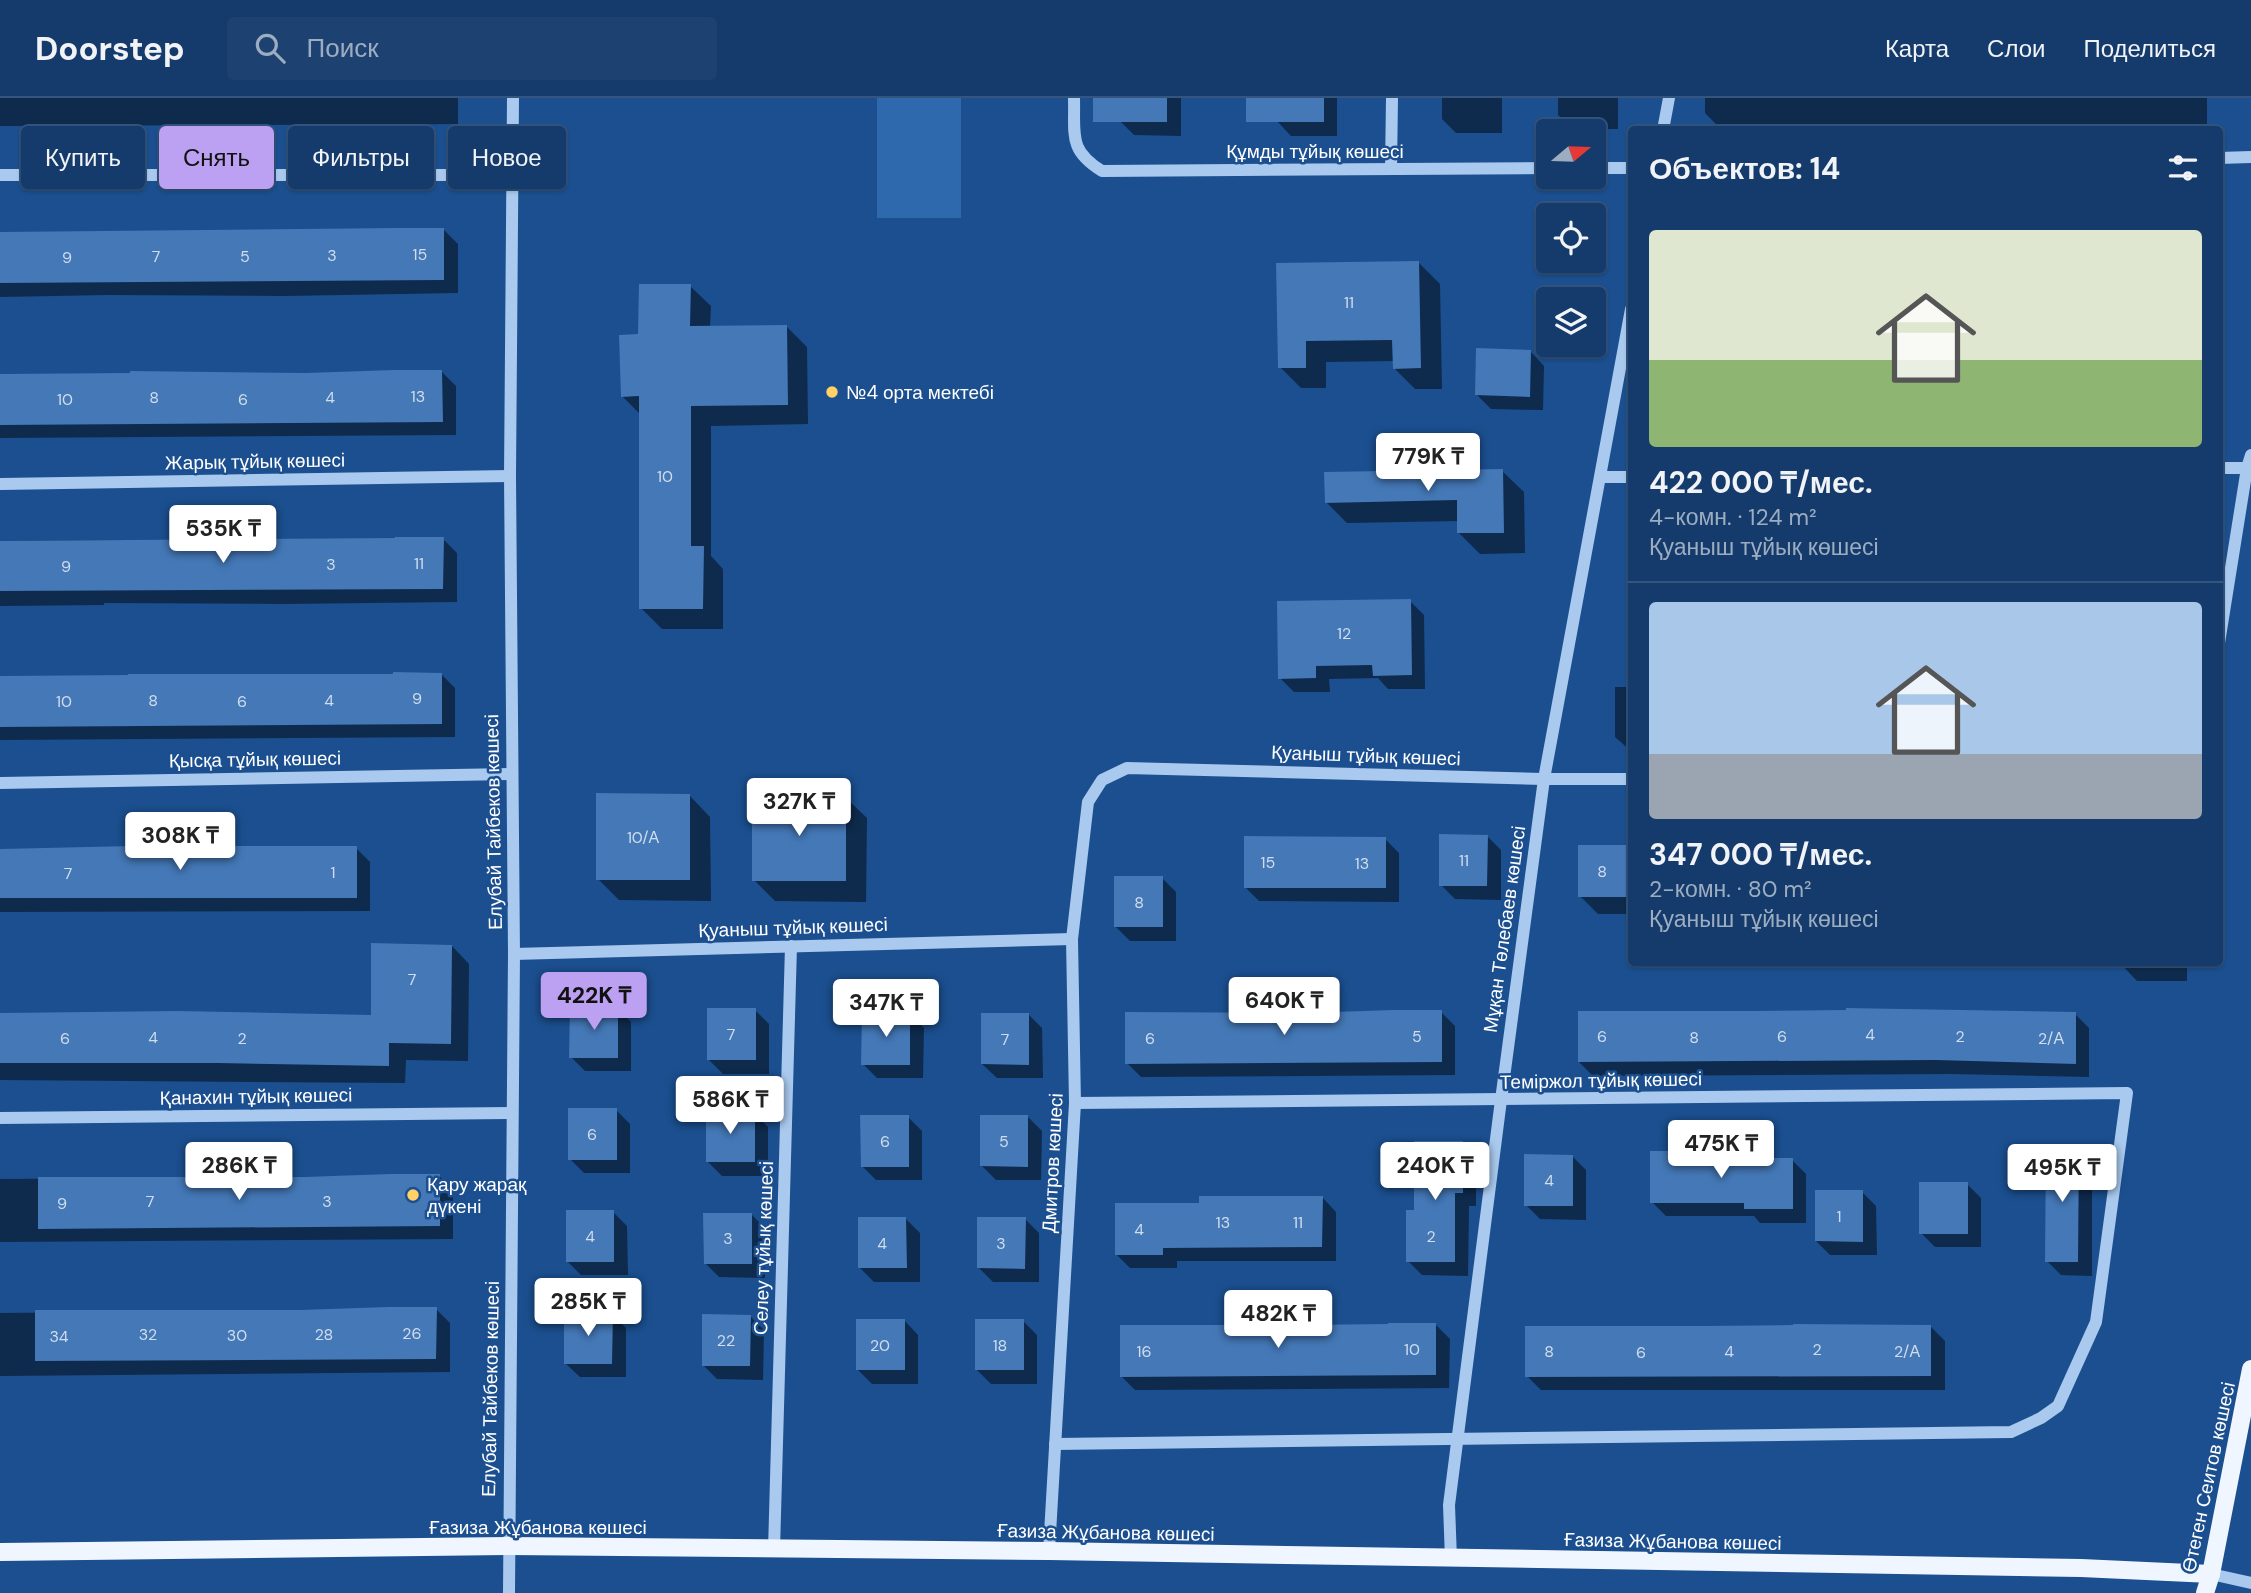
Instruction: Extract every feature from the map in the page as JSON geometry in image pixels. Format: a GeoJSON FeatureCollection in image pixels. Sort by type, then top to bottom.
{"type":"FeatureCollection","features":[{"type":"Feature","properties":{"kind":"main road","name":"Өтеген Сеитов көшесі"},"geometry":{"type":"LineString","coordinates":[[2205,1593],[2251,1369]]}},
{"type":"Feature","properties":{"kind":"main road","name":"Ғазиза Жұбанова көшесі"},"geometry":{"type":"LineString","coordinates":[[0,1552],[508,1546],[2081,1568],[2211,1574]]}},
{"type":"Feature","properties":{"kind":"street","name":"Елубай Тайбеков көшесі"},"geometry":{"type":"LineString","coordinates":[[513,98],[513,126]]}},
{"type":"Feature","properties":{"kind":"street","name":"Құмды тұйық көшесі"},"geometry":{"type":"LineString","coordinates":[[1074,98],[1076,145],[1084,160],[1102,171],[1536,169]]}},
{"type":"Feature","properties":{"kind":"street"},"geometry":{"type":"LineString","coordinates":[[1391,169],[1392,98]]}},
{"type":"Feature","properties":{"kind":"street"},"geometry":{"type":"LineString","coordinates":[[1664,126],[1669,98]]}},
{"type":"Feature","properties":{"kind":"street"},"geometry":{"type":"LineString","coordinates":[[2223,158],[2251,158]]}},
{"type":"Feature","properties":{"kind":"street"},"geometry":{"type":"LineString","coordinates":[[1606,168],[1628,168]]}},
{"type":"Feature","properties":{"kind":"street"},"geometry":{"type":"LineString","coordinates":[[0,175],[448,175]]}},
{"type":"Feature","properties":{"kind":"street","name":"Елубай Тайбеков көшесі"},"geometry":{"type":"LineString","coordinates":[[509,1593],[514,954],[510,476],[512,189]]}},
{"type":"Feature","properties":{"kind":"street","name":"Мұқан Төлебаев көшесі"},"geometry":{"type":"LineString","coordinates":[[1451,1559],[1449,1506],[1544,779],[1628,326]]}},
{"type":"Feature","properties":{"kind":"street"},"geometry":{"type":"LineString","coordinates":[[2223,467],[2249,461],[2223,619]]}},
{"type":"Feature","properties":{"kind":"street","name":"Жарық тұйық көшесі"},"geometry":{"type":"LineString","coordinates":[[0,484],[510,476]]}},
{"type":"Feature","properties":{"kind":"street"},"geometry":{"type":"LineString","coordinates":[[1602,477],[1628,477]]}},
{"type":"Feature","properties":{"kind":"street","name":"Қуаныш тұйық көшесі"},"geometry":{"type":"LineString","coordinates":[[1102,780],[1127,768],[1628,779]]}},
{"type":"Feature","properties":{"kind":"street","name":"Қысқа тұйық көшесі"},"geometry":{"type":"LineString","coordinates":[[0,783],[511,774]]}},
{"type":"Feature","properties":{"kind":"street","name":"Дмитров көшесі"},"geometry":{"type":"LineString","coordinates":[[1049,1552],[1075,1103],[1072,939],[1088,802],[1102,780]]}},
{"type":"Feature","properties":{"kind":"street","name":"Қуаныш тұйық көшесі"},"geometry":{"type":"LineString","coordinates":[[514,954],[1072,939]]}},
{"type":"Feature","properties":{"kind":"street","name":"Селеу тұйық көшесі"},"geometry":{"type":"LineString","coordinates":[[774,1550],[791,947]]}},
{"type":"Feature","properties":{"kind":"street","name":"Теміржол тұйық көшесі"},"geometry":{"type":"LineString","coordinates":[[1075,1103],[2127,1093],[2096,1322],[2058,1406],[2041,1418],[2011,1432],[1457,1439]]}},
{"type":"Feature","properties":{"kind":"street","name":"Қанахин тұйық көшесі"},"geometry":{"type":"LineString","coordinates":[[0,1118],[512,1113]]}},
{"type":"Feature","properties":{"kind":"street"},"geometry":{"type":"LineString","coordinates":[[1055,1444],[1457,1439]]}},
{"type":"Feature","properties":{"kind":"street"},"geometry":{"type":"LineString","coordinates":[[2211,1574],[2251,1583]]}},
{"type":"Feature","properties":{"kind":"shaded area"},"geometry":{"type":"Polygon","coordinates":[[[877,98],[961,98],[961,218],[877,218],[877,98]]]}},
{"type":"Feature","properties":{"kind":"building"},"geometry":{"type":"Polygon","coordinates":[[[1093,98],[1167,98],[1167,122],[1093,122],[1093,98]]]}},
{"type":"Feature","properties":{"kind":"building"},"geometry":{"type":"Polygon","coordinates":[[[1246,98],[1324,98],[1324,122],[1246,122],[1246,98]]]}},
{"type":"Feature","properties":{"kind":"building"},"geometry":{"type":"Polygon","coordinates":[[[444,228],[444,280],[0,283],[0,232],[444,228]]]}},
{"type":"Feature","properties":{"kind":"building"},"geometry":{"type":"Polygon","coordinates":[[[1419,261],[1421,368],[1393,369],[1392,340],[1306,341],[1306,368],[1278,368],[1276,263],[1419,261]]]}},
{"type":"Feature","properties":{"kind":"building"},"geometry":{"type":"Polygon","coordinates":[[[639,284],[691,284],[690,326],[787,325],[788,405],[691,406],[691,546],[704,546],[703,609],[639,609],[639,396],[621,397],[619,335],[638,334],[639,284]]]}},
{"type":"Feature","properties":{"kind":"building"},"geometry":{"type":"Polygon","coordinates":[[[1476,348],[1531,350],[1530,397],[1475,395],[1476,348]]]}},
{"type":"Feature","properties":{"kind":"building"},"geometry":{"type":"Polygon","coordinates":[[[442,370],[443,422],[0,425],[0,374],[130,371],[306,373],[442,370]]]}},
{"type":"Feature","properties":{"kind":"building"},"geometry":{"type":"Polygon","coordinates":[[[1503,469],[1504,533],[1457,533],[1457,500],[1325,503],[1324,472],[1503,469]]]}},
{"type":"Feature","properties":{"kind":"building"},"geometry":{"type":"Polygon","coordinates":[[[444,537],[443,589],[0,591],[0,541],[444,537]]]}},
{"type":"Feature","properties":{"kind":"building"},"geometry":{"type":"Polygon","coordinates":[[[1411,599],[1412,675],[1373,676],[1372,665],[1316,666],[1316,678],[1278,679],[1277,601],[1411,599]]]}},
{"type":"Feature","properties":{"kind":"building"},"geometry":{"type":"Polygon","coordinates":[[[442,673],[442,724],[0,727],[0,676],[442,673]]]}},
{"type":"Feature","properties":{"kind":"building"},"geometry":{"type":"Polygon","coordinates":[[[596,793],[690,794],[690,880],[596,880],[596,793]]]}},
{"type":"Feature","properties":{"kind":"building"},"geometry":{"type":"Polygon","coordinates":[[[752,794],[846,795],[846,881],[752,881],[752,794]]]}},
{"type":"Feature","properties":{"kind":"building"},"geometry":{"type":"Polygon","coordinates":[[[1439,834],[1488,835],[1487,886],[1439,886],[1439,834]]]}},
{"type":"Feature","properties":{"kind":"building"},"geometry":{"type":"Polygon","coordinates":[[[1244,836],[1386,837],[1386,888],[1244,888],[1244,836]]]}},
{"type":"Feature","properties":{"kind":"building"},"geometry":{"type":"Polygon","coordinates":[[[1578,845],[1626,845],[1627,897],[1578,897],[1578,845]]]}},
{"type":"Feature","properties":{"kind":"building"},"geometry":{"type":"Polygon","coordinates":[[[357,846],[357,898],[0,898],[0,849],[357,846]]]}},
{"type":"Feature","properties":{"kind":"building"},"geometry":{"type":"Polygon","coordinates":[[[1114,876],[1163,876],[1163,927],[1114,927],[1114,876]]]}},
{"type":"Feature","properties":{"kind":"building"},"geometry":{"type":"Polygon","coordinates":[[[371,943],[452,945],[451,1044],[389,1043],[389,1066],[0,1063],[0,1013],[178,1011],[371,1015],[371,943]]]}},
{"type":"Feature","properties":{"kind":"building"},"geometry":{"type":"Polygon","coordinates":[[[570,1006],[618,1006],[618,1058],[569,1058],[570,1006]]]}},
{"type":"Feature","properties":{"kind":"building"},"geometry":{"type":"Polygon","coordinates":[[[707,1008],[756,1008],[756,1060],[707,1060],[707,1008]]]}},
{"type":"Feature","properties":{"kind":"building"},"geometry":{"type":"Polygon","coordinates":[[[1846,1008],[2076,1012],[2076,1064],[1936,1060],[1578,1062],[1578,1011],[1846,1008]]]}},
{"type":"Feature","properties":{"kind":"building"},"geometry":{"type":"Polygon","coordinates":[[[1442,1010],[1442,1062],[1125,1064],[1125,1012],[1305,1013],[1442,1010]]]}},
{"type":"Feature","properties":{"kind":"building"},"geometry":{"type":"Polygon","coordinates":[[[862,1012],[910,1013],[910,1065],[861,1065],[862,1012]]]}},
{"type":"Feature","properties":{"kind":"building"},"geometry":{"type":"Polygon","coordinates":[[[981,1013],[1029,1013],[1029,1065],[981,1064],[981,1013]]]}},
{"type":"Feature","properties":{"kind":"building"},"geometry":{"type":"Polygon","coordinates":[[[568,1108],[617,1108],[617,1160],[568,1160],[568,1108]]]}},
{"type":"Feature","properties":{"kind":"building"},"geometry":{"type":"Polygon","coordinates":[[[706,1110],[755,1111],[755,1162],[706,1162],[706,1110]]]}},
{"type":"Feature","properties":{"kind":"building"},"geometry":{"type":"Polygon","coordinates":[[[860,1115],[909,1115],[909,1167],[861,1167],[860,1115]]]}},
{"type":"Feature","properties":{"kind":"building"},"geometry":{"type":"Polygon","coordinates":[[[980,1115],[1028,1115],[1028,1167],[980,1166],[980,1115]]]}},
{"type":"Feature","properties":{"kind":"building"},"geometry":{"type":"Polygon","coordinates":[[[1414,1141],[1463,1141],[1463,1193],[1455,1193],[1455,1262],[1406,1262],[1406,1210],[1414,1210],[1414,1141]]]}},
{"type":"Feature","properties":{"kind":"building"},"geometry":{"type":"Polygon","coordinates":[[[2046,1145],[2079,1145],[2078,1262],[2045,1262],[2046,1145]]]}},
{"type":"Feature","properties":{"kind":"building"},"geometry":{"type":"Polygon","coordinates":[[[1650,1151],[1699,1151],[1699,1158],[1793,1158],[1793,1209],[1744,1209],[1744,1203],[1650,1203],[1650,1151]]]}},
{"type":"Feature","properties":{"kind":"building"},"geometry":{"type":"Polygon","coordinates":[[[1524,1154],[1573,1155],[1573,1206],[1524,1206],[1524,1154]]]}},
{"type":"Feature","properties":{"kind":"building"},"geometry":{"type":"Polygon","coordinates":[[[440,1174],[440,1226],[38,1229],[38,1177],[302,1177],[440,1174]]]}},
{"type":"Feature","properties":{"kind":"building"},"geometry":{"type":"Polygon","coordinates":[[[1919,1182],[1968,1182],[1968,1234],[1919,1234],[1919,1182]]]}},
{"type":"Feature","properties":{"kind":"building"},"geometry":{"type":"Polygon","coordinates":[[[1815,1190],[1863,1190],[1863,1242],[1815,1241],[1815,1190]]]}},
{"type":"Feature","properties":{"kind":"building"},"geometry":{"type":"Polygon","coordinates":[[[1199,1196],[1323,1196],[1322,1247],[1163,1248],[1163,1255],[1115,1255],[1115,1203],[1199,1203],[1199,1196]]]}},
{"type":"Feature","properties":{"kind":"building"},"geometry":{"type":"Polygon","coordinates":[[[566,1210],[614,1210],[614,1262],[566,1262],[566,1210]]]}},
{"type":"Feature","properties":{"kind":"building"},"geometry":{"type":"Polygon","coordinates":[[[703,1213],[752,1213],[752,1264],[704,1264],[703,1213]]]}},
{"type":"Feature","properties":{"kind":"building"},"geometry":{"type":"Polygon","coordinates":[[[858,1217],[906,1217],[907,1268],[858,1268],[858,1217]]]}},
{"type":"Feature","properties":{"kind":"building"},"geometry":{"type":"Polygon","coordinates":[[[977,1217],[1026,1217],[1025,1269],[977,1268],[977,1217]]]}},
{"type":"Feature","properties":{"kind":"building"},"geometry":{"type":"Polygon","coordinates":[[[437,1307],[436,1359],[35,1361],[35,1310],[300,1310],[437,1307]]]}},
{"type":"Feature","properties":{"kind":"building"},"geometry":{"type":"Polygon","coordinates":[[[564,1312],[613,1312],[612,1364],[564,1364],[564,1312]]]}},
{"type":"Feature","properties":{"kind":"building"},"geometry":{"type":"Polygon","coordinates":[[[702,1314],[751,1315],[750,1366],[702,1366],[702,1314]]]}},
{"type":"Feature","properties":{"kind":"building"},"geometry":{"type":"Polygon","coordinates":[[[856,1319],[905,1319],[905,1370],[856,1370],[856,1319]]]}},
{"type":"Feature","properties":{"kind":"building"},"geometry":{"type":"Polygon","coordinates":[[[975,1319],[1024,1319],[1024,1370],[975,1370],[975,1319]]]}},
{"type":"Feature","properties":{"kind":"building"},"geometry":{"type":"Polygon","coordinates":[[[1436,1323],[1436,1375],[1120,1377],[1120,1325],[1436,1323]]]}},
{"type":"Feature","properties":{"kind":"building"},"geometry":{"type":"Polygon","coordinates":[[[1931,1325],[1931,1376],[1525,1377],[1525,1326],[1931,1325]]]}},
{"type":"Feature","properties":{"kind":"place","name":"№4 орта мектебі"},"geometry":{"type":"Point","coordinates":[832,392]}},
{"type":"Feature","properties":{"kind":"place","name":"Қару жарақ дүкені"},"geometry":{"type":"Point","coordinates":[413,1195]}}]}
